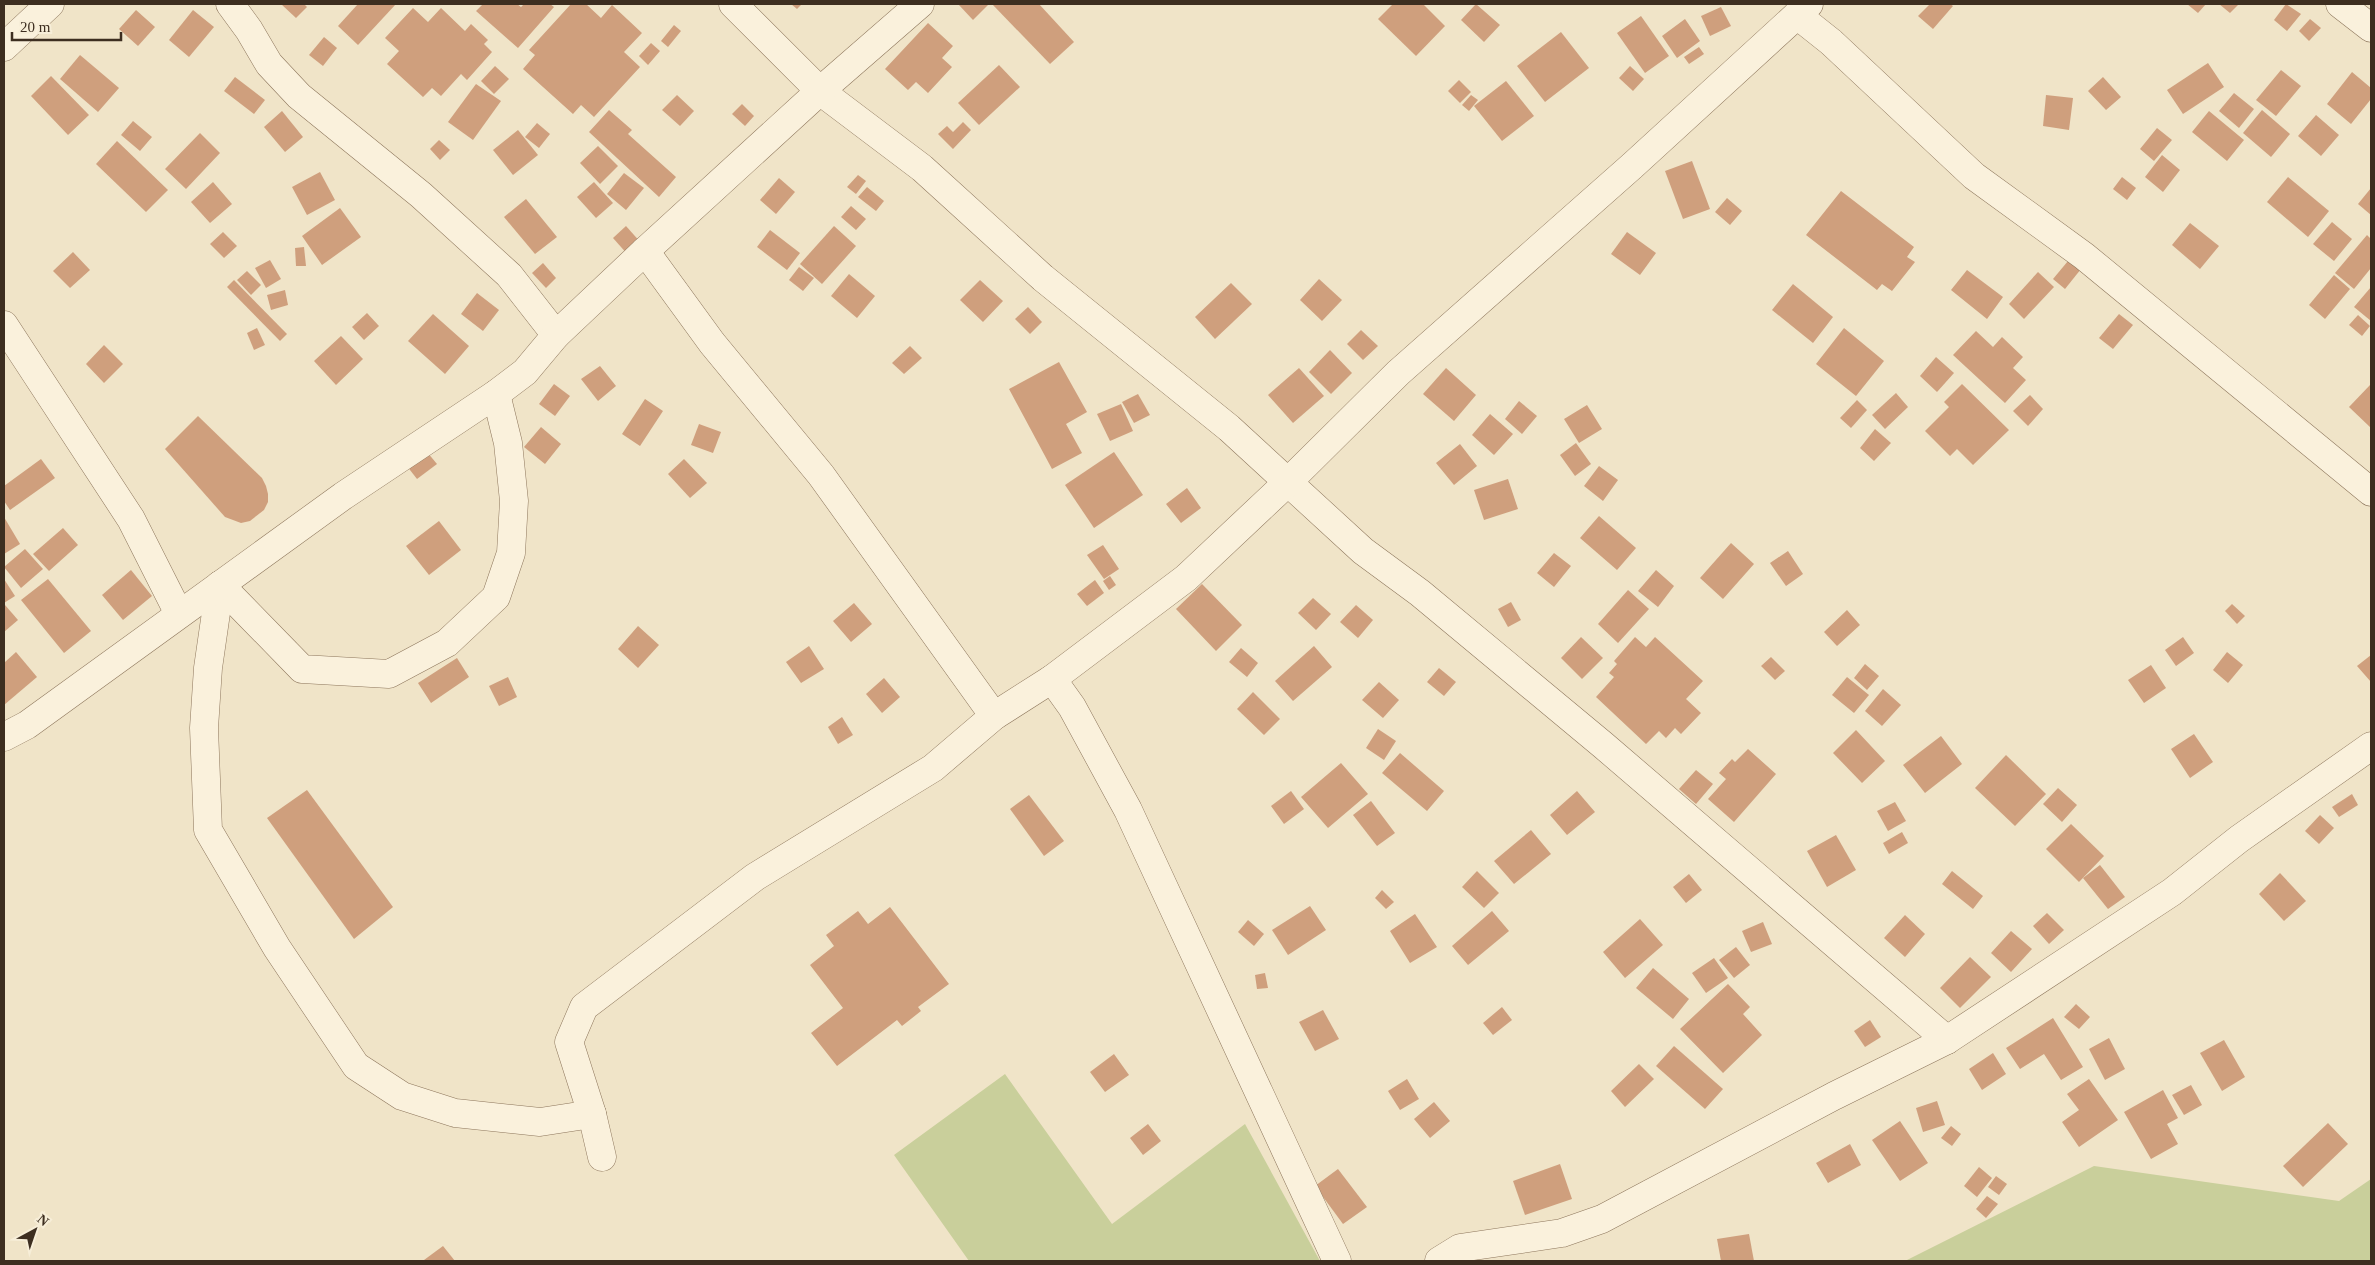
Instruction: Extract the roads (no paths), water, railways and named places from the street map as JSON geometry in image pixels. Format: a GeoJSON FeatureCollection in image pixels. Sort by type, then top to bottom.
{"type":"FeatureCollection","features":[{"type":"Feature","properties":{"kind":"street"},"geometry":{"type":"LineString","coordinates":[[4,46],[50,4]]}},
{"type":"Feature","properties":{"kind":"street"},"geometry":{"type":"LineString","coordinates":[[230,4],[249,30],[269,64],[299,96],[421,196],[509,276],[556,335]]}},
{"type":"Feature","properties":{"kind":"street"},"geometry":{"type":"LineString","coordinates":[[732,4],[820,91],[922,168],[1043,278],[1229,428],[1363,551],[1420,593],[1603,745],[1947,1040]]}},
{"type":"Feature","properties":{"kind":"street"},"geometry":{"type":"LineString","coordinates":[[4,737],[27,725],[343,496],[496,394],[525,372],[556,335],[645,251],[820,91],[920,4]]}},
{"type":"Feature","properties":{"kind":"street"},"geometry":{"type":"LineString","coordinates":[[2340,4],[2371,28]]}},
{"type":"Feature","properties":{"kind":"street"},"geometry":{"type":"LineString","coordinates":[[602,1157],[592,1114],[569,1042],[584,1007],[756,877],[933,768],[994,716],[1052,679],[1186,578],[1288,482],[1398,373],[1625,172],[1804,7],[1831,42],[1974,176],[2084,256],[2371,492]]}},
{"type":"Feature","properties":{"kind":"street"},"geometry":{"type":"LineString","coordinates":[[645,251],[712,343],[821,475],[994,716]]}},
{"type":"Feature","properties":{"kind":"street"},"geometry":{"type":"LineString","coordinates":[[4,325],[132,519],[179,614]]}},
{"type":"Feature","properties":{"kind":"street"},"geometry":{"type":"LineString","coordinates":[[220,585],[302,669],[389,674],[447,643],[496,597],[511,553],[514,500],[508,443],[496,394]]}},
{"type":"Feature","properties":{"kind":"street"},"geometry":{"type":"LineString","coordinates":[[220,585],[208,668],[204,728],[208,830],[277,948],[356,1066],[402,1096],[455,1113],[540,1122],[592,1114]]}},
{"type":"Feature","properties":{"kind":"street"},"geometry":{"type":"LineString","coordinates":[[1052,679],[1072,707],[1128,810],[1337,1261]]}},
{"type":"Feature","properties":{"kind":"street"},"geometry":{"type":"LineString","coordinates":[[1439,1261],[1460,1248],[1562,1233],[1602,1219],[1834,1096],[1947,1040],[2172,892],[2239,839],[2371,746]]}}]}
